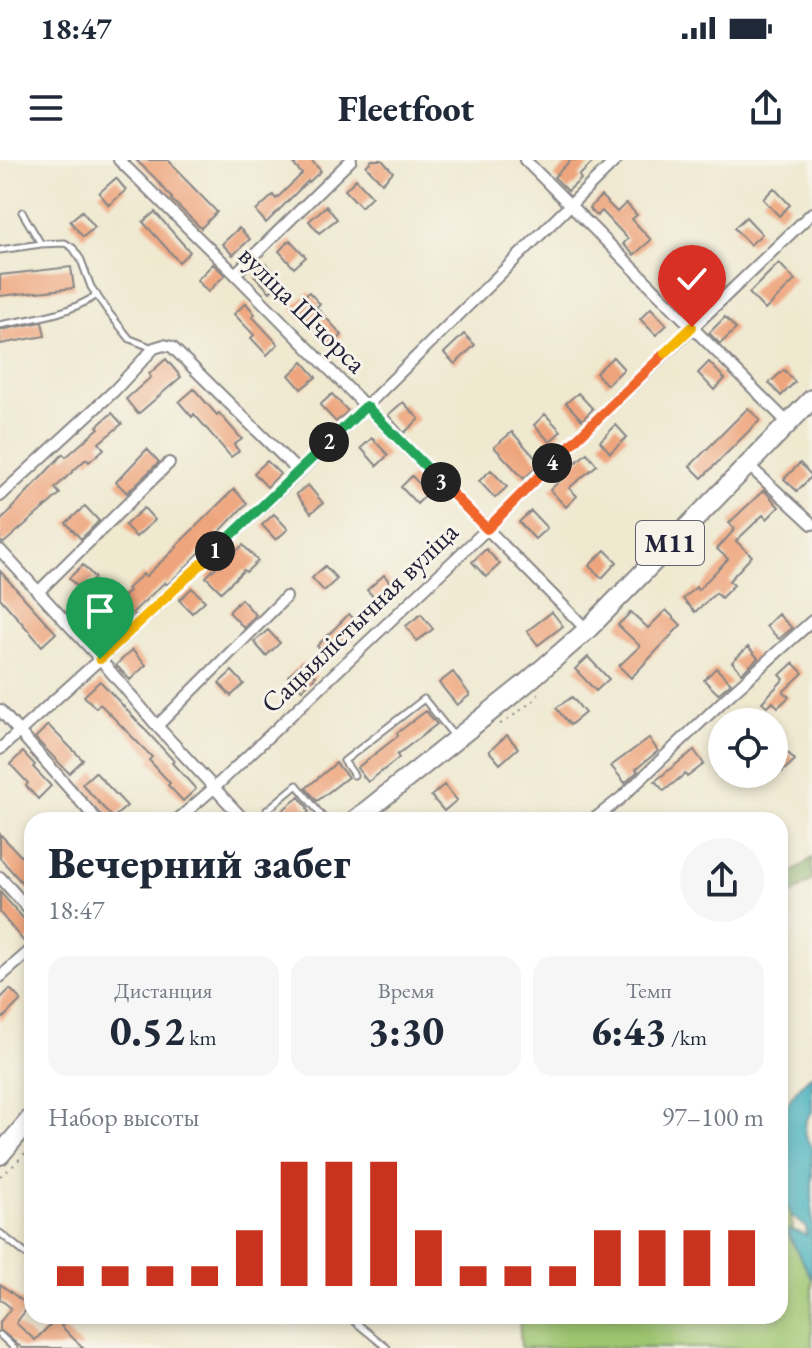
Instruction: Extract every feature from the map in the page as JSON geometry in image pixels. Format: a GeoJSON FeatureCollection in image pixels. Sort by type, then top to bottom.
{"type":"FeatureCollection","features":[{"type":"Feature","properties":{"kind":"highway","name":"М11"},"geometry":{"type":"LineString","coordinates":[[365,812],[457,740],[587,630],[812,399]]}},
{"type":"Feature","properties":{"kind":"highway"},"geometry":{"type":"LineString","coordinates":[[0,1155],[24,1126]]}},
{"type":"Feature","properties":{"kind":"street","name":"вуліца Шчорса"},"geometry":{"type":"LineString","coordinates":[[119,160],[587,630]]}},
{"type":"Feature","properties":{"kind":"street"},"geometry":{"type":"LineString","coordinates":[[235,274],[351,160]]}},
{"type":"Feature","properties":{"kind":"street"},"geometry":{"type":"LineString","coordinates":[[525,160],[788,423]]}},
{"type":"Feature","properties":{"kind":"street"},"geometry":{"type":"LineString","coordinates":[[0,749],[299,472],[616,160]]}},
{"type":"Feature","properties":{"kind":"street","name":"Сацыялістычная вуліца"},"geometry":{"type":"LineString","coordinates":[[186,812],[487,529],[812,213]]}},
{"type":"Feature","properties":{"kind":"street"},"geometry":{"type":"LineString","coordinates":[[0,496],[114,391],[154,348],[164,345],[172,347],[299,472]]}},
{"type":"Feature","properties":{"kind":"street"},"geometry":{"type":"LineString","coordinates":[[38,592],[169,463]]}},
{"type":"Feature","properties":{"kind":"street"},"geometry":{"type":"LineString","coordinates":[[747,464],[812,524]]}},
{"type":"Feature","properties":{"kind":"street"},"geometry":{"type":"LineString","coordinates":[[0,550],[237,812]]}},
{"type":"Feature","properties":{"kind":"street"},"geometry":{"type":"LineString","coordinates":[[157,726],[286,597]]}},
{"type":"Feature","properties":{"kind":"street"},"geometry":{"type":"LineString","coordinates":[[603,812],[812,621]]}},
{"type":"Feature","properties":{"kind":"street"},"geometry":{"type":"LineString","coordinates":[[0,710],[90,812]]}},
{"type":"Feature","properties":{"kind":"street"},"geometry":{"type":"LineString","coordinates":[[0,877],[24,904]]}},
{"type":"Feature","properties":{"kind":"street"},"geometry":{"type":"LineString","coordinates":[[0,977],[24,956]]}},
{"type":"Feature","properties":{"kind":"lane"},"geometry":{"type":"LineString","coordinates":[[22,212],[41,244]]}},
{"type":"Feature","properties":{"kind":"lane"},"geometry":{"type":"LineString","coordinates":[[0,250],[65,243],[73,248],[91,287],[130,339],[154,348]]}},
{"type":"Feature","properties":{"kind":"lane"},"geometry":{"type":"LineString","coordinates":[[0,325],[64,312],[97,295]]}},
{"type":"Feature","properties":{"kind":"lane"},"geometry":{"type":"LineString","coordinates":[[354,775],[344,761],[424,699],[457,740]]}},
{"type":"Feature","properties":{"kind":"lane"},"geometry":{"type":"LineString","coordinates":[[267,810],[297,785],[319,812]]}},
{"type":"Feature","properties":{"kind":"lane"},"geometry":{"type":"LineString","coordinates":[[0,1233],[24,1252]]}},
{"type":"Feature","properties":{"kind":"lane"},"geometry":{"type":"LineString","coordinates":[[358,1324],[387,1348]]}},
{"type":"Feature","properties":{"kind":"lane"},"geometry":{"type":"LineString","coordinates":[[0,1335],[14,1348]]}},
{"type":"Feature","properties":{"kind":"path"},"geometry":{"type":"LineString","coordinates":[[0,1176],[24,1154]]}},
{"type":"Feature","properties":{"kind":"green space"},"geometry":{"type":"Polygon","coordinates":[[[812,858],[812,880],[788,897],[788,876],[812,858]]]}},
{"type":"Feature","properties":{"kind":"green space"},"geometry":{"type":"Polygon","coordinates":[[[789,1202],[793,1230],[812,1274],[812,1348],[521,1348],[520,1324],[788,1324],[789,1202]]]}},
{"type":"Feature","properties":{"kind":"water"},"geometry":{"type":"Polygon","coordinates":[[[812,1075],[812,1112],[805,1130],[812,1148],[812,1279],[788,1234],[789,1229],[807,1235],[806,1227],[791,1215],[788,1207],[788,1104],[812,1075]]]}},
{"type":"Feature","properties":{"kind":"building"},"geometry":{"type":"Polygon","coordinates":[[[136,160],[168,160],[217,212],[201,228],[136,160]]]}},
{"type":"Feature","properties":{"kind":"building"},"geometry":{"type":"Polygon","coordinates":[[[299,160],[311,160],[321,171],[266,223],[256,211],[273,195],[276,199],[302,174],[294,165],[299,160]]]}},
{"type":"Feature","properties":{"kind":"building"},"geometry":{"type":"Polygon","coordinates":[[[372,160],[382,160],[393,172],[382,183],[366,166],[372,160]]]}},
{"type":"Feature","properties":{"kind":"building"},"geometry":{"type":"Polygon","coordinates":[[[571,160],[595,160],[568,191],[554,177],[571,160]]]}},
{"type":"Feature","properties":{"kind":"building"},"geometry":{"type":"Polygon","coordinates":[[[116,178],[126,190],[109,205],[99,193],[116,178]]]}},
{"type":"Feature","properties":{"kind":"building"},"geometry":{"type":"Polygon","coordinates":[[[356,179],[372,196],[361,207],[345,190],[356,179]]]}},
{"type":"Feature","properties":{"kind":"building"},"geometry":{"type":"Polygon","coordinates":[[[774,188],[790,205],[779,216],[763,199],[774,188]]]}},
{"type":"Feature","properties":{"kind":"building"},"geometry":{"type":"Polygon","coordinates":[[[601,196],[617,212],[626,203],[637,215],[632,219],[651,240],[634,255],[623,244],[628,239],[602,211],[597,216],[589,208],[601,196]]]}},
{"type":"Feature","properties":{"kind":"building"},"geometry":{"type":"Polygon","coordinates":[[[326,206],[337,219],[319,233],[309,221],[326,206]]]}},
{"type":"Feature","properties":{"kind":"building"},"geometry":{"type":"Polygon","coordinates":[[[82,211],[95,227],[83,237],[70,221],[82,211]]]}},
{"type":"Feature","properties":{"kind":"building"},"geometry":{"type":"Polygon","coordinates":[[[155,212],[190,252],[179,262],[143,222],[155,212]]]}},
{"type":"Feature","properties":{"kind":"building"},"geometry":{"type":"Polygon","coordinates":[[[746,217],[762,234],[750,245],[734,228],[746,217]]]}},
{"type":"Feature","properties":{"kind":"building"},"geometry":{"type":"Polygon","coordinates":[[[239,228],[250,239],[233,255],[222,244],[239,228]]]}},
{"type":"Feature","properties":{"kind":"building"},"geometry":{"type":"Polygon","coordinates":[[[290,240],[306,257],[294,268],[279,251],[290,240]]]}},
{"type":"Feature","properties":{"kind":"building"},"geometry":{"type":"Polygon","coordinates":[[[779,263],[795,280],[765,310],[749,293],[779,263]]]}},
{"type":"Feature","properties":{"kind":"building"},"geometry":{"type":"Polygon","coordinates":[[[213,264],[225,275],[208,292],[197,280],[213,264]]]}},
{"type":"Feature","properties":{"kind":"building"},"geometry":{"type":"Polygon","coordinates":[[[266,264],[282,281],[270,292],[254,275],[266,264]]]}},
{"type":"Feature","properties":{"kind":"building"},"geometry":{"type":"Polygon","coordinates":[[[71,267],[74,288],[0,296],[0,275],[71,267]]]}},
{"type":"Feature","properties":{"kind":"building"},"geometry":{"type":"Polygon","coordinates":[[[680,276],[696,293],[684,304],[668,287],[680,276]]]}},
{"type":"Feature","properties":{"kind":"building"},"geometry":{"type":"Polygon","coordinates":[[[309,292],[320,304],[316,307],[342,335],[331,346],[292,308],[309,292]]]}},
{"type":"Feature","properties":{"kind":"building"},"geometry":{"type":"Polygon","coordinates":[[[246,303],[255,314],[252,316],[278,344],[267,355],[251,338],[254,335],[234,314],[246,303]]]}},
{"type":"Feature","properties":{"kind":"building"},"geometry":{"type":"Polygon","coordinates":[[[651,308],[667,325],[656,335],[640,319],[651,308]]]}},
{"type":"Feature","properties":{"kind":"building"},"geometry":{"type":"Polygon","coordinates":[[[725,317],[736,329],[720,344],[709,333],[725,317]]]}},
{"type":"Feature","properties":{"kind":"building"},"geometry":{"type":"Polygon","coordinates":[[[42,322],[45,336],[0,344],[0,330],[42,322]]]}},
{"type":"Feature","properties":{"kind":"building"},"geometry":{"type":"Polygon","coordinates":[[[464,334],[475,345],[455,364],[444,353],[464,334]]]}},
{"type":"Feature","properties":{"kind":"building"},"geometry":{"type":"Polygon","coordinates":[[[613,357],[624,369],[607,385],[596,373],[613,357]]]}},
{"type":"Feature","properties":{"kind":"building"},"geometry":{"type":"Polygon","coordinates":[[[166,359],[181,377],[138,414],[126,399],[166,359]]]}},
{"type":"Feature","properties":{"kind":"building"},"geometry":{"type":"Polygon","coordinates":[[[303,362],[316,377],[301,389],[289,375],[303,362]]]}},
{"type":"Feature","properties":{"kind":"building"},"geometry":{"type":"Polygon","coordinates":[[[709,362],[725,379],[714,390],[698,373],[709,362]]]}},
{"type":"Feature","properties":{"kind":"building"},"geometry":{"type":"Polygon","coordinates":[[[784,370],[795,382],[781,396],[769,383],[784,370]]]}},
{"type":"Feature","properties":{"kind":"building"},"geometry":{"type":"Polygon","coordinates":[[[194,389],[242,439],[234,445],[239,451],[231,457],[194,414],[192,417],[179,402],[194,389]]]}},
{"type":"Feature","properties":{"kind":"building"},"geometry":{"type":"Polygon","coordinates":[[[578,393],[593,409],[582,420],[566,403],[578,393]]]}},
{"type":"Feature","properties":{"kind":"building"},"geometry":{"type":"Polygon","coordinates":[[[332,394],[348,411],[336,422],[320,405],[332,394]]]}},
{"type":"Feature","properties":{"kind":"building"},"geometry":{"type":"Polygon","coordinates":[[[403,402],[419,419],[404,433],[388,415],[403,402]]]}},
{"type":"Feature","properties":{"kind":"building"},"geometry":{"type":"Polygon","coordinates":[[[748,408],[760,420],[702,478],[690,466],[748,408]]]}},
{"type":"Feature","properties":{"kind":"building"},"geometry":{"type":"Polygon","coordinates":[[[112,413],[122,424],[99,443],[104,449],[89,462],[86,459],[55,488],[60,494],[4,543],[0,542],[0,521],[63,454],[66,457],[112,413]]]}},
{"type":"Feature","properties":{"kind":"building"},"geometry":{"type":"Polygon","coordinates":[[[545,414],[561,431],[550,442],[534,425],[545,414]]]}},
{"type":"Feature","properties":{"kind":"building"},"geometry":{"type":"Polygon","coordinates":[[[616,425],[627,437],[610,453],[600,441],[616,425]]]}},
{"type":"Feature","properties":{"kind":"building"},"geometry":{"type":"Polygon","coordinates":[[[512,432],[540,463],[524,479],[494,447],[512,432]]]}},
{"type":"Feature","properties":{"kind":"building"},"geometry":{"type":"Polygon","coordinates":[[[372,438],[388,455],[377,466],[361,448],[372,438]]]}},
{"type":"Feature","properties":{"kind":"building"},"geometry":{"type":"Polygon","coordinates":[[[147,449],[159,462],[127,493],[116,482],[147,449]]]}},
{"type":"Feature","properties":{"kind":"building"},"geometry":{"type":"Polygon","coordinates":[[[587,453],[597,465],[569,488],[577,496],[566,507],[550,490],[587,453]]]}},
{"type":"Feature","properties":{"kind":"building"},"geometry":{"type":"Polygon","coordinates":[[[267,461],[280,474],[267,487],[254,473],[267,461]]]}},
{"type":"Feature","properties":{"kind":"building"},"geometry":{"type":"Polygon","coordinates":[[[800,463],[812,476],[797,491],[784,479],[800,463]]]}},
{"type":"Feature","properties":{"kind":"building"},"geometry":{"type":"Polygon","coordinates":[[[491,470],[507,487],[495,498],[479,481],[491,470]]]}},
{"type":"Feature","properties":{"kind":"building"},"geometry":{"type":"Polygon","coordinates":[[[412,476],[428,493],[417,504],[401,487],[412,476]]]}},
{"type":"Feature","properties":{"kind":"building"},"geometry":{"type":"Polygon","coordinates":[[[308,485],[323,503],[311,513],[296,494],[308,485]]]}},
{"type":"Feature","properties":{"kind":"building"},"geometry":{"type":"Polygon","coordinates":[[[234,489],[247,503],[183,570],[167,585],[165,582],[101,647],[86,632],[129,591],[127,589],[143,574],[145,577],[234,489]]]}},
{"type":"Feature","properties":{"kind":"building"},"geometry":{"type":"Polygon","coordinates":[[[764,490],[779,507],[767,519],[763,515],[736,541],[752,556],[729,581],[734,585],[721,598],[716,593],[695,612],[683,599],[696,587],[698,590],[728,559],[717,549],[735,529],[729,523],[764,490]]]}},
{"type":"Feature","properties":{"kind":"building"},"geometry":{"type":"Polygon","coordinates":[[[85,506],[99,521],[81,539],[66,523],[85,506]]]}},
{"type":"Feature","properties":{"kind":"building"},"geometry":{"type":"Polygon","coordinates":[[[144,508],[155,520],[136,537],[125,525],[144,508]]]}},
{"type":"Feature","properties":{"kind":"building"},"geometry":{"type":"Polygon","coordinates":[[[531,511],[547,528],[535,539],[519,522],[531,511]]]}},
{"type":"Feature","properties":{"kind":"building"},"geometry":{"type":"Polygon","coordinates":[[[274,514],[288,529],[276,540],[262,525],[274,514]]]}},
{"type":"Feature","properties":{"kind":"building"},"geometry":{"type":"Polygon","coordinates":[[[243,545],[258,561],[221,592],[206,577],[243,545]]]}},
{"type":"Feature","properties":{"kind":"building"},"geometry":{"type":"Polygon","coordinates":[[[486,549],[500,564],[486,577],[472,562],[486,549]]]}},
{"type":"Feature","properties":{"kind":"building"},"geometry":{"type":"Polygon","coordinates":[[[605,550],[617,562],[602,578],[589,566],[605,550]]]}},
{"type":"Feature","properties":{"kind":"building"},"geometry":{"type":"Polygon","coordinates":[[[83,565],[95,578],[81,591],[69,578],[83,565]]]}},
{"type":"Feature","properties":{"kind":"building"},"geometry":{"type":"Polygon","coordinates":[[[325,566],[337,579],[324,591],[312,578],[325,566]]]}},
{"type":"Feature","properties":{"kind":"building"},"geometry":{"type":"Polygon","coordinates":[[[0,571],[56,633],[42,646],[0,598],[0,571]]]}},
{"type":"Feature","properties":{"kind":"building"},"geometry":{"type":"Polygon","coordinates":[[[384,575],[397,591],[381,605],[367,590],[384,575]]]}},
{"type":"Feature","properties":{"kind":"building"},"geometry":{"type":"Polygon","coordinates":[[[192,588],[205,601],[192,613],[179,600],[192,588]]]}},
{"type":"Feature","properties":{"kind":"building"},"geometry":{"type":"Polygon","coordinates":[[[241,599],[256,615],[244,628],[229,612],[241,599]]]}},
{"type":"Feature","properties":{"kind":"building"},"geometry":{"type":"Polygon","coordinates":[[[666,610],[681,625],[631,678],[619,666],[640,646],[618,625],[631,612],[648,628],[666,610]]]}},
{"type":"Feature","properties":{"kind":"building"},"geometry":{"type":"Polygon","coordinates":[[[552,612],[563,626],[538,645],[527,631],[552,612]]]}},
{"type":"Feature","properties":{"kind":"building"},"geometry":{"type":"Polygon","coordinates":[[[349,614],[363,628],[326,656],[317,646],[349,614]]]}},
{"type":"Feature","properties":{"kind":"building"},"geometry":{"type":"Polygon","coordinates":[[[421,614],[433,629],[417,641],[406,626],[421,614]]]}},
{"type":"Feature","properties":{"kind":"building"},"geometry":{"type":"Polygon","coordinates":[[[778,614],[792,628],[779,639],[766,626],[778,614]]]}},
{"type":"Feature","properties":{"kind":"building"},"geometry":{"type":"Polygon","coordinates":[[[268,630],[280,643],[266,656],[254,642],[268,630]]]}},
{"type":"Feature","properties":{"kind":"building"},"geometry":{"type":"Polygon","coordinates":[[[748,647],[758,658],[742,673],[732,662],[748,647]]]}},
{"type":"Feature","properties":{"kind":"building"},"geometry":{"type":"Polygon","coordinates":[[[132,650],[146,665],[130,680],[116,665],[132,650]]]}},
{"type":"Feature","properties":{"kind":"building"},"geometry":{"type":"Polygon","coordinates":[[[588,657],[609,679],[596,691],[575,669],[588,657]]]}},
{"type":"Feature","properties":{"kind":"building"},"geometry":{"type":"Polygon","coordinates":[[[303,662],[316,676],[302,690],[288,676],[303,662]]]}},
{"type":"Feature","properties":{"kind":"building"},"geometry":{"type":"Polygon","coordinates":[[[793,663],[803,673],[783,692],[789,697],[778,707],[773,702],[768,707],[762,702],[784,679],[780,675],[793,663]]]}},
{"type":"Feature","properties":{"kind":"building"},"geometry":{"type":"Polygon","coordinates":[[[716,668],[731,683],[718,694],[704,680],[716,668]]]}},
{"type":"Feature","properties":{"kind":"building"},"geometry":{"type":"Polygon","coordinates":[[[232,671],[244,684],[231,696],[219,683],[232,671]]]}},
{"type":"Feature","properties":{"kind":"building"},"geometry":{"type":"Polygon","coordinates":[[[453,672],[470,695],[457,705],[439,683],[453,672]]]}},
{"type":"Feature","properties":{"kind":"building"},"geometry":{"type":"Polygon","coordinates":[[[100,681],[196,789],[183,801],[149,760],[152,757],[100,704],[96,708],[84,696],[100,681]]]}},
{"type":"Feature","properties":{"kind":"building"},"geometry":{"type":"Polygon","coordinates":[[[572,697],[585,713],[570,725],[556,708],[572,697]]]}},
{"type":"Feature","properties":{"kind":"building"},"geometry":{"type":"Polygon","coordinates":[[[426,711],[437,724],[368,782],[357,768],[426,711]]]}},
{"type":"Feature","properties":{"kind":"building"},"geometry":{"type":"Polygon","coordinates":[[[48,725],[83,760],[69,773],[35,738],[48,725]]]}},
{"type":"Feature","properties":{"kind":"building"},"geometry":{"type":"Polygon","coordinates":[[[507,735],[518,748],[500,764],[489,751],[507,735]]]}},
{"type":"Feature","properties":{"kind":"building"},"geometry":{"type":"Polygon","coordinates":[[[649,738],[658,751],[625,783],[611,766],[649,738]]]}},
{"type":"Feature","properties":{"kind":"building"},"geometry":{"type":"Polygon","coordinates":[[[694,750],[704,764],[664,791],[655,781],[694,750]]]}},
{"type":"Feature","properties":{"kind":"building"},"geometry":{"type":"Polygon","coordinates":[[[23,752],[51,786],[38,799],[10,764],[23,752]]]}},
{"type":"Feature","properties":{"kind":"building"},"geometry":{"type":"Polygon","coordinates":[[[788,753],[795,760],[788,766],[788,753]]]}},
{"type":"Feature","properties":{"kind":"building"},"geometry":{"type":"Polygon","coordinates":[[[336,763],[348,777],[317,801],[306,788],[336,763]]]}},
{"type":"Feature","properties":{"kind":"building"},"geometry":{"type":"Polygon","coordinates":[[[95,772],[127,806],[120,812],[108,812],[82,784],[95,772]]]}},
{"type":"Feature","properties":{"kind":"building"},"geometry":{"type":"Polygon","coordinates":[[[444,785],[457,800],[444,811],[431,796],[444,785]]]}},
{"type":"Feature","properties":{"kind":"building"},"geometry":{"type":"Polygon","coordinates":[[[299,797],[309,812],[280,812],[299,797]]]}},
{"type":"Feature","properties":{"kind":"building"},"geometry":{"type":"Polygon","coordinates":[[[0,834],[24,860],[24,885],[0,858],[0,834]]]}},
{"type":"Feature","properties":{"kind":"building"},"geometry":{"type":"Polygon","coordinates":[[[0,892],[24,919],[24,942],[0,913],[0,892]]]}},
{"type":"Feature","properties":{"kind":"building"},"geometry":{"type":"Polygon","coordinates":[[[10,989],[21,1000],[0,1021],[0,999],[10,989]]]}},
{"type":"Feature","properties":{"kind":"building"},"geometry":{"type":"Polygon","coordinates":[[[0,1284],[24,1302],[24,1313],[16,1323],[35,1340],[51,1324],[63,1324],[61,1326],[83,1348],[22,1348],[0,1330],[0,1322],[11,1308],[0,1299],[0,1284]]]}},
{"type":"Feature","properties":{"kind":"route"},"geometry":{"type":"LineString","coordinates":[[100,659],[366,406],[487,529],[692,327]]}}]}
